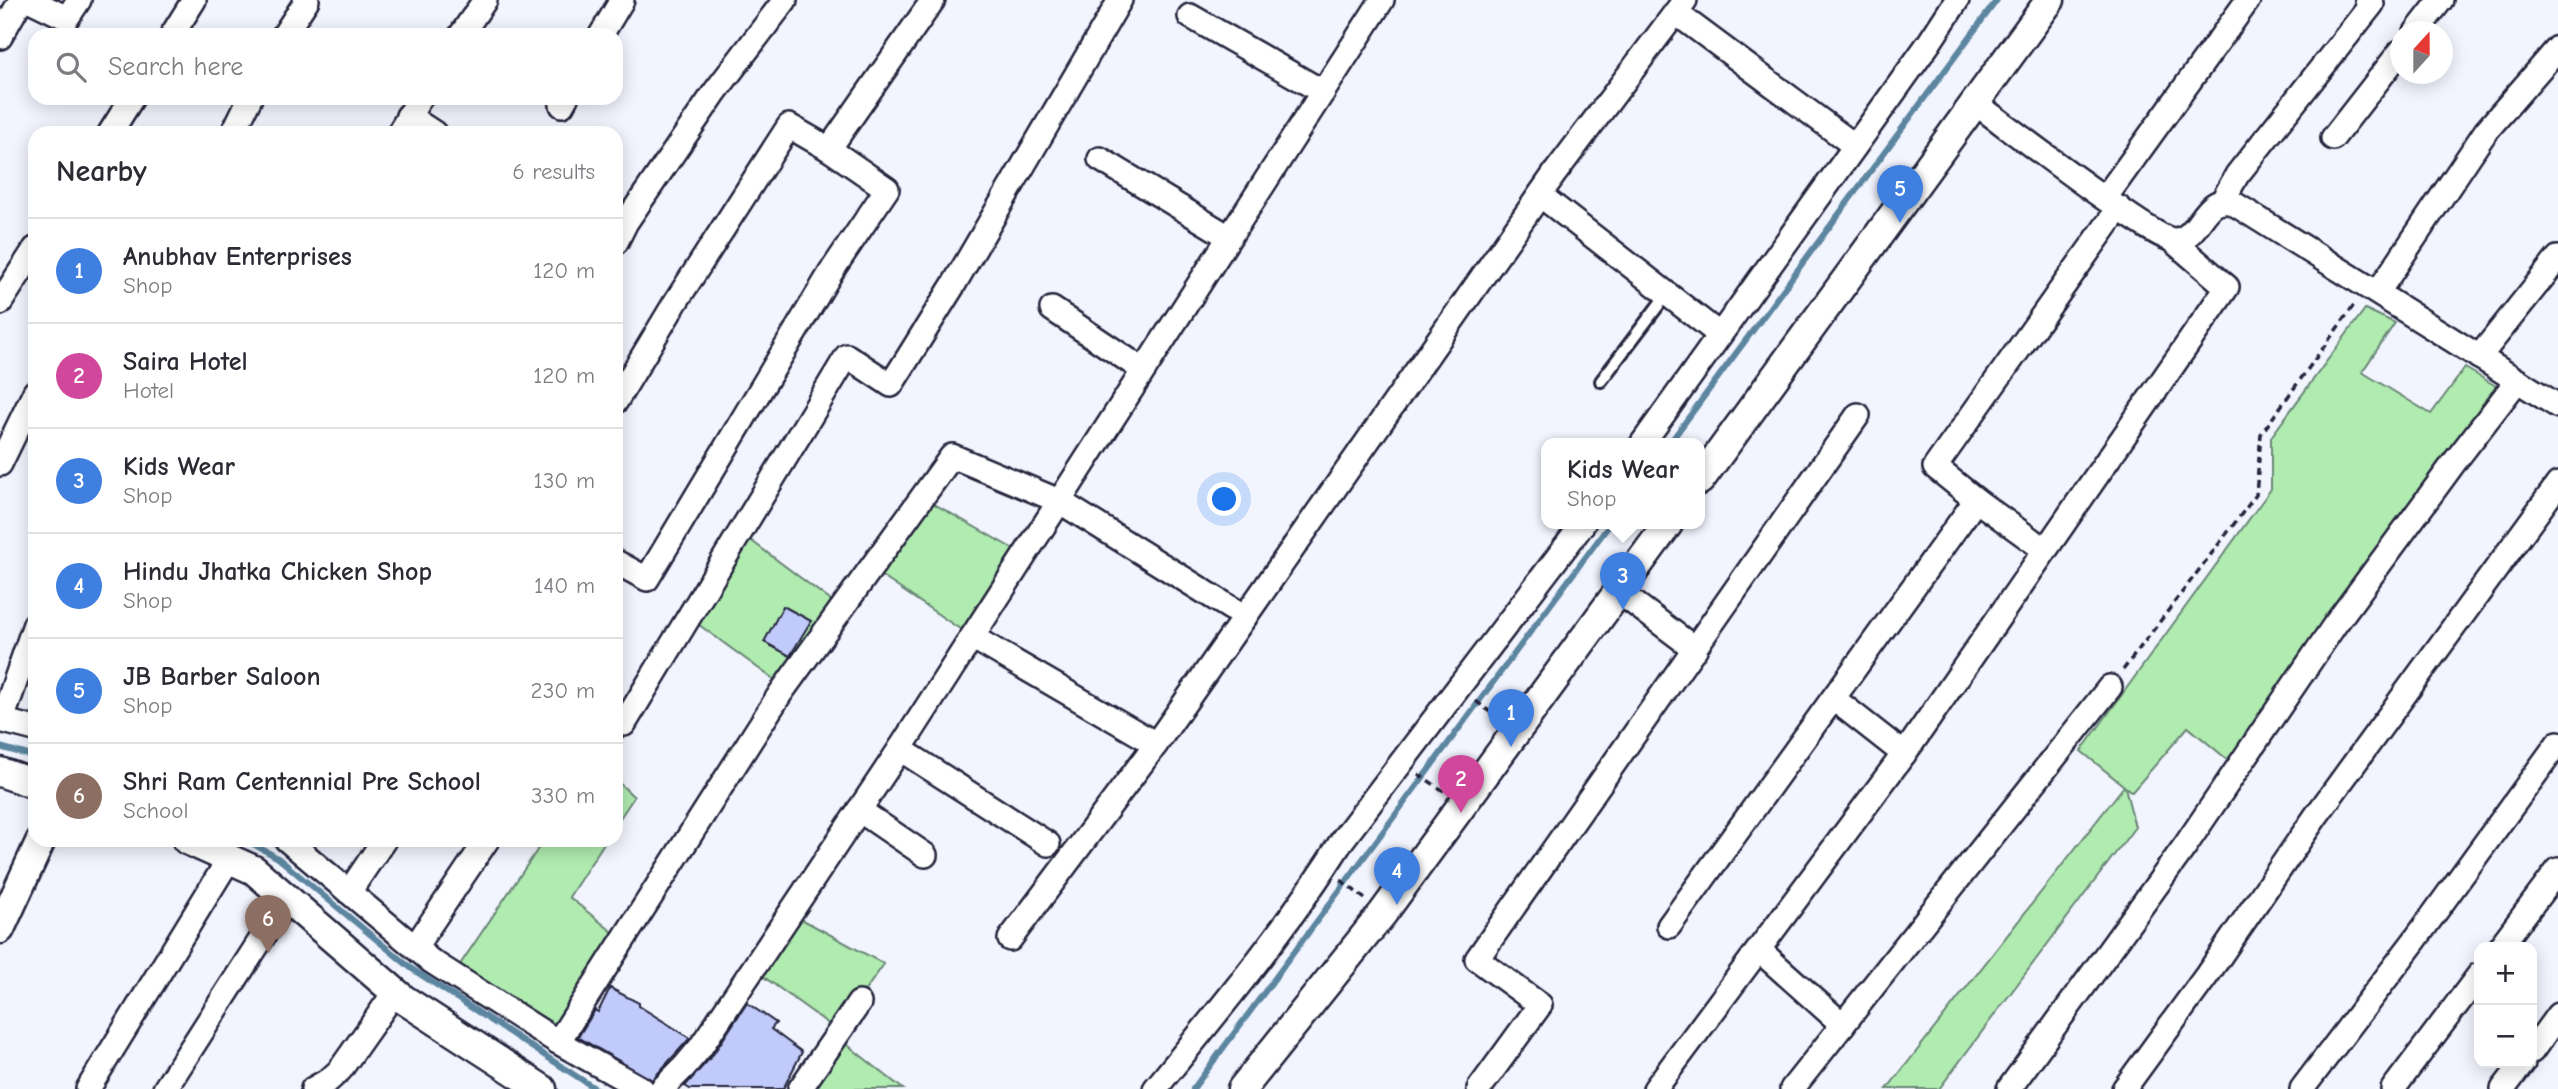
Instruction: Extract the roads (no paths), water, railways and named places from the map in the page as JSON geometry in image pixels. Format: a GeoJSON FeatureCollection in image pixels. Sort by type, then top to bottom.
{"type":"FeatureCollection","features":[{"type":"Feature","properties":{"kind":"street"},"geometry":{"type":"LineString","coordinates":[[0,37],[21,0]]}},
{"type":"Feature","properties":{"kind":"street"},"geometry":{"type":"LineString","coordinates":[[30,0],[66,18],[79,0]]}},
{"type":"Feature","properties":{"kind":"street"},"geometry":{"type":"LineString","coordinates":[[176,28],[194,0]]}},
{"type":"Feature","properties":{"kind":"street"},"geometry":{"type":"LineString","coordinates":[[289,28],[307,0]]}},
{"type":"Feature","properties":{"kind":"street"},"geometry":{"type":"LineString","coordinates":[[466,28],[485,0]]}},
{"type":"Feature","properties":{"kind":"street"},"geometry":{"type":"LineString","coordinates":[[605,28],[622,0]]}},
{"type":"Feature","properties":{"kind":"street"},"geometry":{"type":"LineString","coordinates":[[623,228],[715,92],[785,0]]}},
{"type":"Feature","properties":{"kind":"street"},"geometry":{"type":"LineString","coordinates":[[829,149],[933,0]]}},
{"type":"Feature","properties":{"kind":"street"},"geometry":{"type":"LineString","coordinates":[[624,724],[847,356],[891,385],[954,284],[1120,0]]}},
{"type":"Feature","properties":{"kind":"street"},"geometry":{"type":"LineString","coordinates":[[662,1089],[700,1048],[901,749],[1382,0]]}},
{"type":"Feature","properties":{"kind":"street"},"geometry":{"type":"LineString","coordinates":[[1646,438],[1929,43],[1956,0]]}},
{"type":"Feature","properties":{"kind":"street"},"geometry":{"type":"LineString","coordinates":[[1705,473],[2050,0]]}},
{"type":"Feature","properties":{"kind":"street"},"geometry":{"type":"LineString","coordinates":[[2045,550],[1935,467],[2248,0]]}},
{"type":"Feature","properties":{"kind":"street"},"geometry":{"type":"LineString","coordinates":[[2221,202],[2238,175],[2372,4],[2367,0]]}},
{"type":"Feature","properties":{"kind":"street"},"geometry":{"type":"LineString","coordinates":[[2425,21],[2441,0]]}},
{"type":"Feature","properties":{"kind":"street"},"geometry":{"type":"LineString","coordinates":[[1010,939],[1156,744],[1540,195],[1681,7],[1855,146]]}},
{"type":"Feature","properties":{"kind":"street"},"geometry":{"type":"LineString","coordinates":[[1190,16],[1323,92]]}},
{"type":"Feature","properties":{"kind":"street"},"geometry":{"type":"LineString","coordinates":[[2373,289],[2486,131],[2558,48]]}},
{"type":"Feature","properties":{"kind":"street"},"geometry":{"type":"LineString","coordinates":[[2333,138],[2390,65]]}},
{"type":"Feature","properties":{"kind":"street"},"geometry":{"type":"LineString","coordinates":[[1655,1089],[1904,754],[2227,287],[2172,240],[2112,203],[1975,103]]}},
{"type":"Feature","properties":{"kind":"street"},"geometry":{"type":"LineString","coordinates":[[114,126],[128,105]]}},
{"type":"Feature","properties":{"kind":"street"},"geometry":{"type":"LineString","coordinates":[[236,126],[247,105]]}},
{"type":"Feature","properties":{"kind":"street"},"geometry":{"type":"LineString","coordinates":[[409,116],[424,126]]}},
{"type":"Feature","properties":{"kind":"street"},"geometry":{"type":"LineString","coordinates":[[623,389],[789,126],[829,149],[887,189],[833,269],[647,579],[623,566]]}},
{"type":"Feature","properties":{"kind":"street"},"geometry":{"type":"LineString","coordinates":[[1100,159],[1229,237]]}},
{"type":"Feature","properties":{"kind":"street"},"geometry":{"type":"LineString","coordinates":[[1540,195],[1720,335]]}},
{"type":"Feature","properties":{"kind":"street"},"geometry":{"type":"LineString","coordinates":[[2172,240],[2184,237],[2211,206],[2225,201],[2242,208],[2558,406]]}},
{"type":"Feature","properties":{"kind":"street"},"geometry":{"type":"LineString","coordinates":[[2479,357],[2558,258]]}},
{"type":"Feature","properties":{"kind":"street"},"geometry":{"type":"LineString","coordinates":[[0,303],[28,260]]}},
{"type":"Feature","properties":{"kind":"street"},"geometry":{"type":"LineString","coordinates":[[1052,309],[1143,370]]}},
{"type":"Feature","properties":{"kind":"street"},"geometry":{"type":"LineString","coordinates":[[2009,1089],[2185,846],[2333,626],[2517,381]]}},
{"type":"Feature","properties":{"kind":"street"},"geometry":{"type":"LineString","coordinates":[[0,464],[28,406]]}},
{"type":"Feature","properties":{"kind":"street"},"geometry":{"type":"LineString","coordinates":[[1479,1089],[1540,1004],[1477,959],[1858,415]]}},
{"type":"Feature","properties":{"kind":"street"},"geometry":{"type":"LineString","coordinates":[[558,1042],[780,694],[952,456],[1059,501],[1245,617]]}},
{"type":"Feature","properties":{"kind":"street"},"geometry":{"type":"LineString","coordinates":[[2124,1089],[2207,975],[2316,816],[2558,484]]}},
{"type":"Feature","properties":{"kind":"street"},"geometry":{"type":"LineString","coordinates":[[1669,926],[1976,500]]}},
{"type":"Feature","properties":{"kind":"street"},"geometry":{"type":"LineString","coordinates":[[1155,1089],[1233,992],[1325,868],[1343,839],[1579,529]]}},
{"type":"Feature","properties":{"kind":"street"},"geometry":{"type":"LineString","coordinates":[[1242,1089],[1383,913],[1664,529]]}},
{"type":"Feature","properties":{"kind":"street"},"geometry":{"type":"LineString","coordinates":[[1618,592],[1695,649]]}},
{"type":"Feature","properties":{"kind":"street"},"geometry":{"type":"LineString","coordinates":[[972,637],[1156,744]]}},
{"type":"Feature","properties":{"kind":"street"},"geometry":{"type":"LineString","coordinates":[[28,644],[1,720],[28,727]]}},
{"type":"Feature","properties":{"kind":"street"},"geometry":{"type":"LineString","coordinates":[[1792,1089],[2110,687]]}},
{"type":"Feature","properties":{"kind":"street"},"geometry":{"type":"LineString","coordinates":[[1834,699],[1904,754]]}},
{"type":"Feature","properties":{"kind":"street"},"geometry":{"type":"LineString","coordinates":[[2302,1089],[2415,940],[2558,743]]}},
{"type":"Feature","properties":{"kind":"street"},"geometry":{"type":"LineString","coordinates":[[901,749],[1048,844]]}},
{"type":"Feature","properties":{"kind":"street"},"geometry":{"type":"LineString","coordinates":[[0,772],[28,782]]}},
{"type":"Feature","properties":{"kind":"street"},"geometry":{"type":"LineString","coordinates":[[859,810],[925,855]]}},
{"type":"Feature","properties":{"kind":"street"},"geometry":{"type":"LineString","coordinates":[[0,929],[38,847]]}},
{"type":"Feature","properties":{"kind":"street"},"geometry":{"type":"LineString","coordinates":[[202,847],[254,870],[395,992],[542,1089]]}},
{"type":"Feature","properties":{"kind":"street"},"geometry":{"type":"LineString","coordinates":[[294,847],[431,961],[558,1042],[642,1089]]}},
{"type":"Feature","properties":{"kind":"street"},"geometry":{"type":"LineString","coordinates":[[349,892],[379,847]]}},
{"type":"Feature","properties":{"kind":"street"},"geometry":{"type":"LineString","coordinates":[[415,947],[482,847]]}},
{"type":"Feature","properties":{"kind":"street"},"geometry":{"type":"LineString","coordinates":[[88,1089],[229,859]]}},
{"type":"Feature","properties":{"kind":"street"},"geometry":{"type":"LineString","coordinates":[[2504,942],[2558,870]]}},
{"type":"Feature","properties":{"kind":"street"},"geometry":{"type":"LineString","coordinates":[[165,1089],[287,899]]}},
{"type":"Feature","properties":{"kind":"street"},"geometry":{"type":"LineString","coordinates":[[1759,950],[1843,1025]]}},
{"type":"Feature","properties":{"kind":"street"},"geometry":{"type":"LineString","coordinates":[[2393,1089],[2474,982]]}},
{"type":"Feature","properties":{"kind":"street"},"geometry":{"type":"LineString","coordinates":[[313,1089],[340,1070],[395,992]]}},
{"type":"Feature","properties":{"kind":"street"},"geometry":{"type":"LineString","coordinates":[[800,1089],[859,1003]]}},
{"type":"Feature","properties":{"kind":"street"},"geometry":{"type":"LineString","coordinates":[[2537,1044],[2558,1015]]}},
{"type":"Feature","properties":{"kind":"street"},"geometry":{"type":"LineString","coordinates":[[2503,1089],[2519,1068]]}},
{"type":"Feature","properties":{"kind":"lane"},"geometry":{"type":"LineString","coordinates":[[1601,381],[1667,294]]}},
{"type":"Feature","properties":{"kind":"waterway"},"geometry":{"type":"LineString","coordinates":[[1673,438],[1997,0]]}},
{"type":"Feature","properties":{"kind":"waterway"},"geometry":{"type":"LineString","coordinates":[[1193,1089],[1606,529]]}},
{"type":"Feature","properties":{"kind":"waterway"},"geometry":{"type":"LineString","coordinates":[[0,747],[28,755]]}},
{"type":"Feature","properties":{"kind":"waterway"},"geometry":{"type":"LineString","coordinates":[[258,847],[278,858],[412,969],[596,1089]]}},
{"type":"Feature","properties":{"kind":"place","name":"JB Barber Saloon"},"geometry":{"type":"Point","coordinates":[1900,223]}},
{"type":"Feature","properties":{"kind":"place","name":"Kids Wear"},"geometry":{"type":"Point","coordinates":[1623,610]}},
{"type":"Feature","properties":{"kind":"place","name":"Anubhav Enterprises"},"geometry":{"type":"Point","coordinates":[1511,747]}},
{"type":"Feature","properties":{"kind":"place","name":"Saira Hotel"},"geometry":{"type":"Point","coordinates":[1461,813]}},
{"type":"Feature","properties":{"kind":"place","name":"Hindu Jhatka Chicken Shop"},"geometry":{"type":"Point","coordinates":[1397,905]}},
{"type":"Feature","properties":{"kind":"place","name":"Shri Ram Centennial Pre School"},"geometry":{"type":"Point","coordinates":[268,953]}}]}
